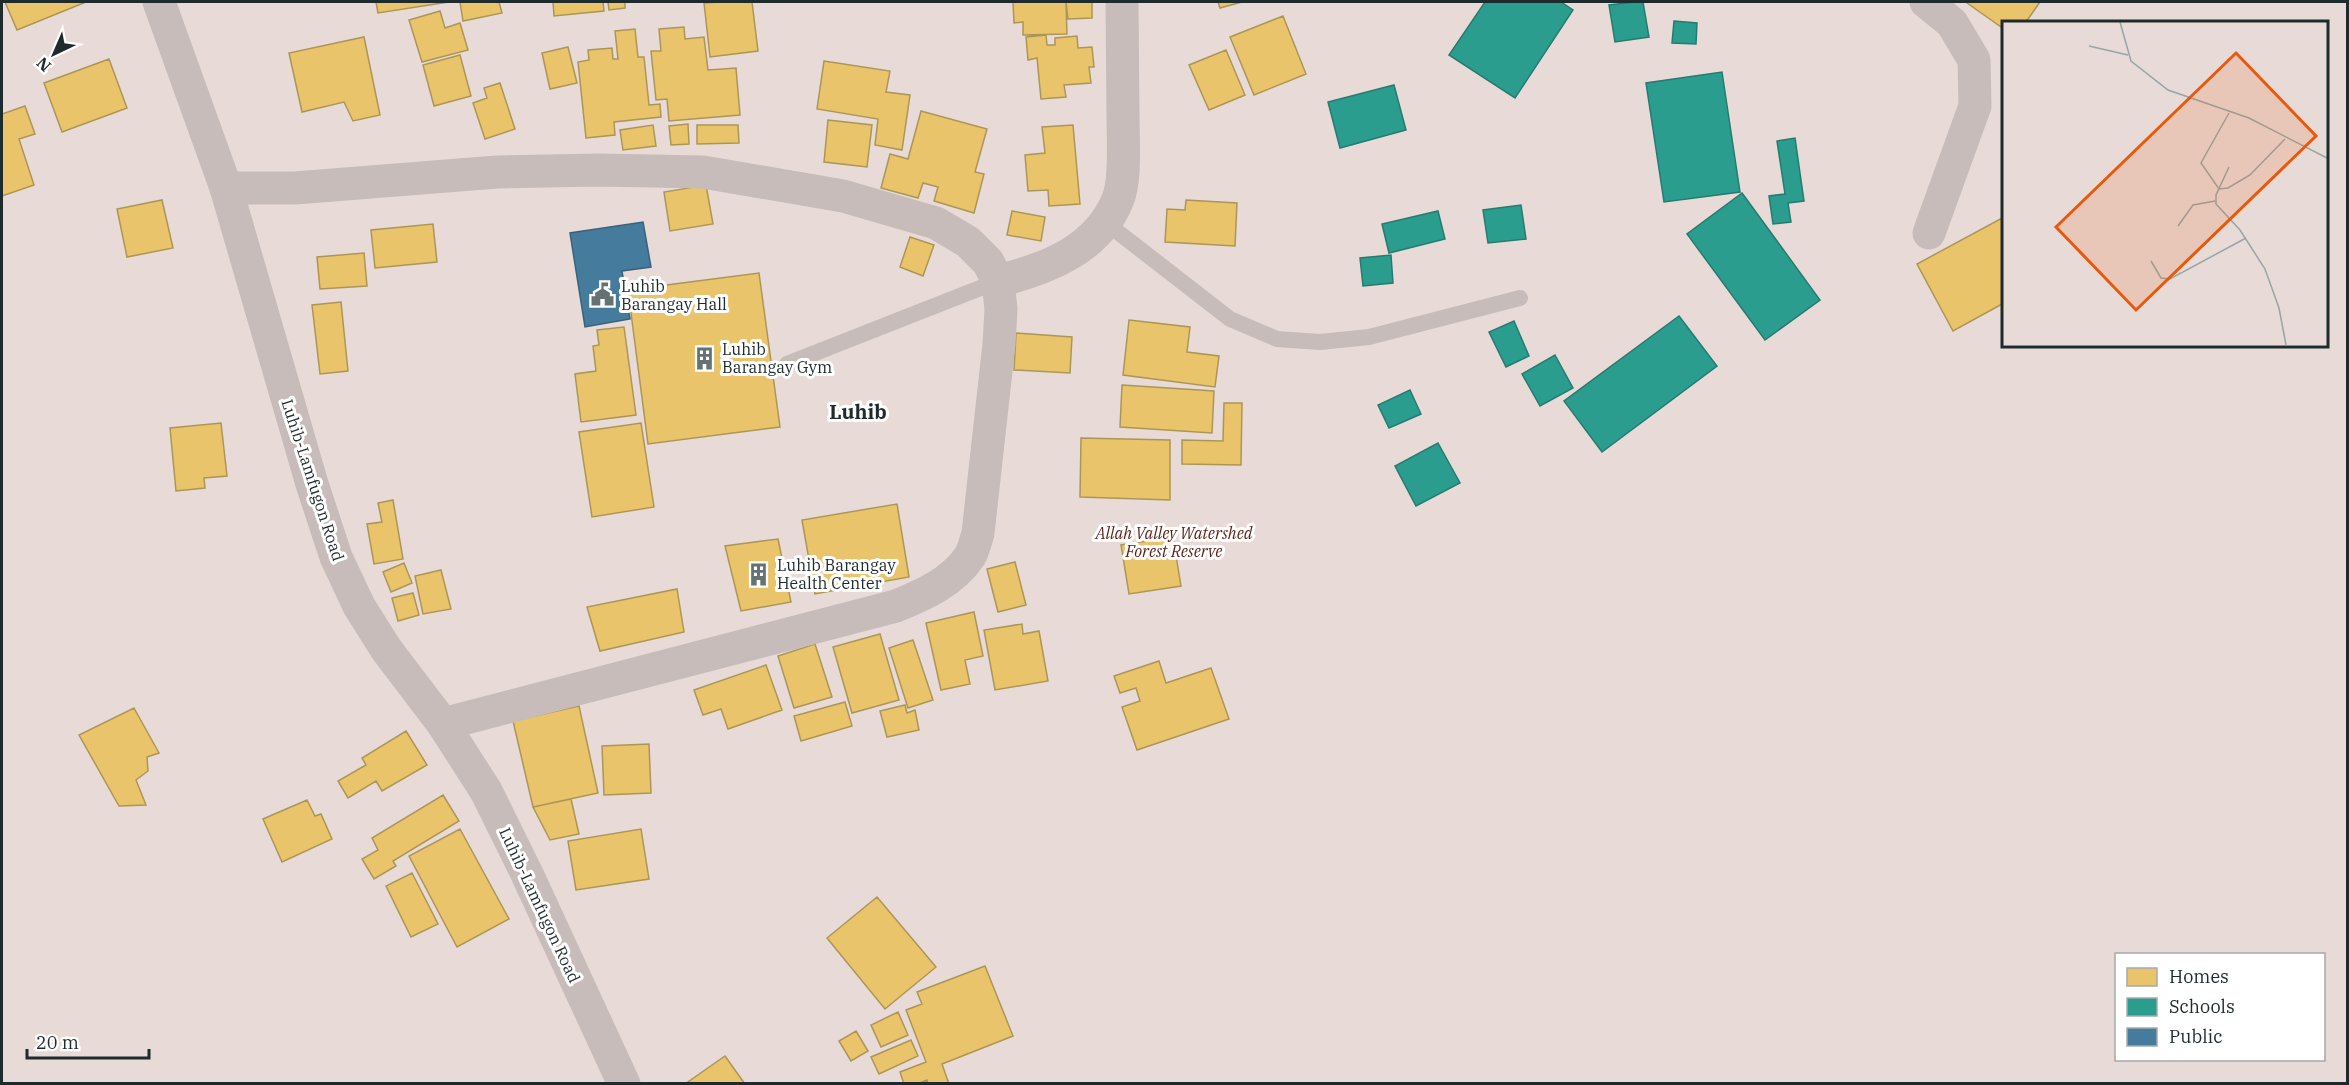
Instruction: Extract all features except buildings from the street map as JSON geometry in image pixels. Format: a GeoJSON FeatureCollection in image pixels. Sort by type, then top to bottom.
{"type":"FeatureCollection","features":[{"type":"Feature","properties":{"kind":"street","name":"Luhib-Lamfugon Road"},"geometry":{"type":"LineString","coordinates":[[159,2],[226,188],[312,484],[336,557],[359,606],[386,649],[442,724],[486,791],[624,1083]]}},
{"type":"Feature","properties":{"kind":"street"},"geometry":{"type":"LineString","coordinates":[[998,281],[1033,272],[1061,260],[1088,240],[1105,222],[1119,197],[1123,159],[1122,2]]}},
{"type":"Feature","properties":{"kind":"street"},"geometry":{"type":"LineString","coordinates":[[1926,2],[1952,23],[1974,60],[1975,106],[1929,233]]}},
{"type":"Feature","properties":{"kind":"street"},"geometry":{"type":"LineString","coordinates":[[226,188],[295,188],[497,172],[599,170],[703,172],[843,196],[936,223],[968,242],[988,262],[998,281],[1001,309],[999,344],[978,533],[971,555],[953,575],[929,592],[896,606],[442,724]]}},
{"type":"Feature","properties":{"kind":"lane"},"geometry":{"type":"LineString","coordinates":[[1105,222],[1230,319],[1277,339],[1320,342],[1369,337],[1520,298]]}},
{"type":"Feature","properties":{"kind":"lane"},"geometry":{"type":"LineString","coordinates":[[787,364],[998,281]]}},
{"type":"Feature","properties":{"kind":"green space","name":"Allah Valley Watershed Forest Reserve"},"geometry":{"type":"Polygon","coordinates":[[[2,2],[2347,2],[2347,1083],[2,1084],[2,2]]]}},
{"type":"Feature","properties":{"kind":"place","name":"Luhib Barangay Hall"},"geometry":{"type":"Point","coordinates":[603,295]}},
{"type":"Feature","properties":{"kind":"place","name":"Luhib Barangay Gym"},"geometry":{"type":"Point","coordinates":[704,358]}},
{"type":"Feature","properties":{"kind":"place","name":"Luhib Barangay Health Center"},"geometry":{"type":"Point","coordinates":[759,574]}},
{"type":"Feature","properties":{"kind":"district","name":"Luhib"},"geometry":{"type":"Point","coordinates":[858,411]}}]}
